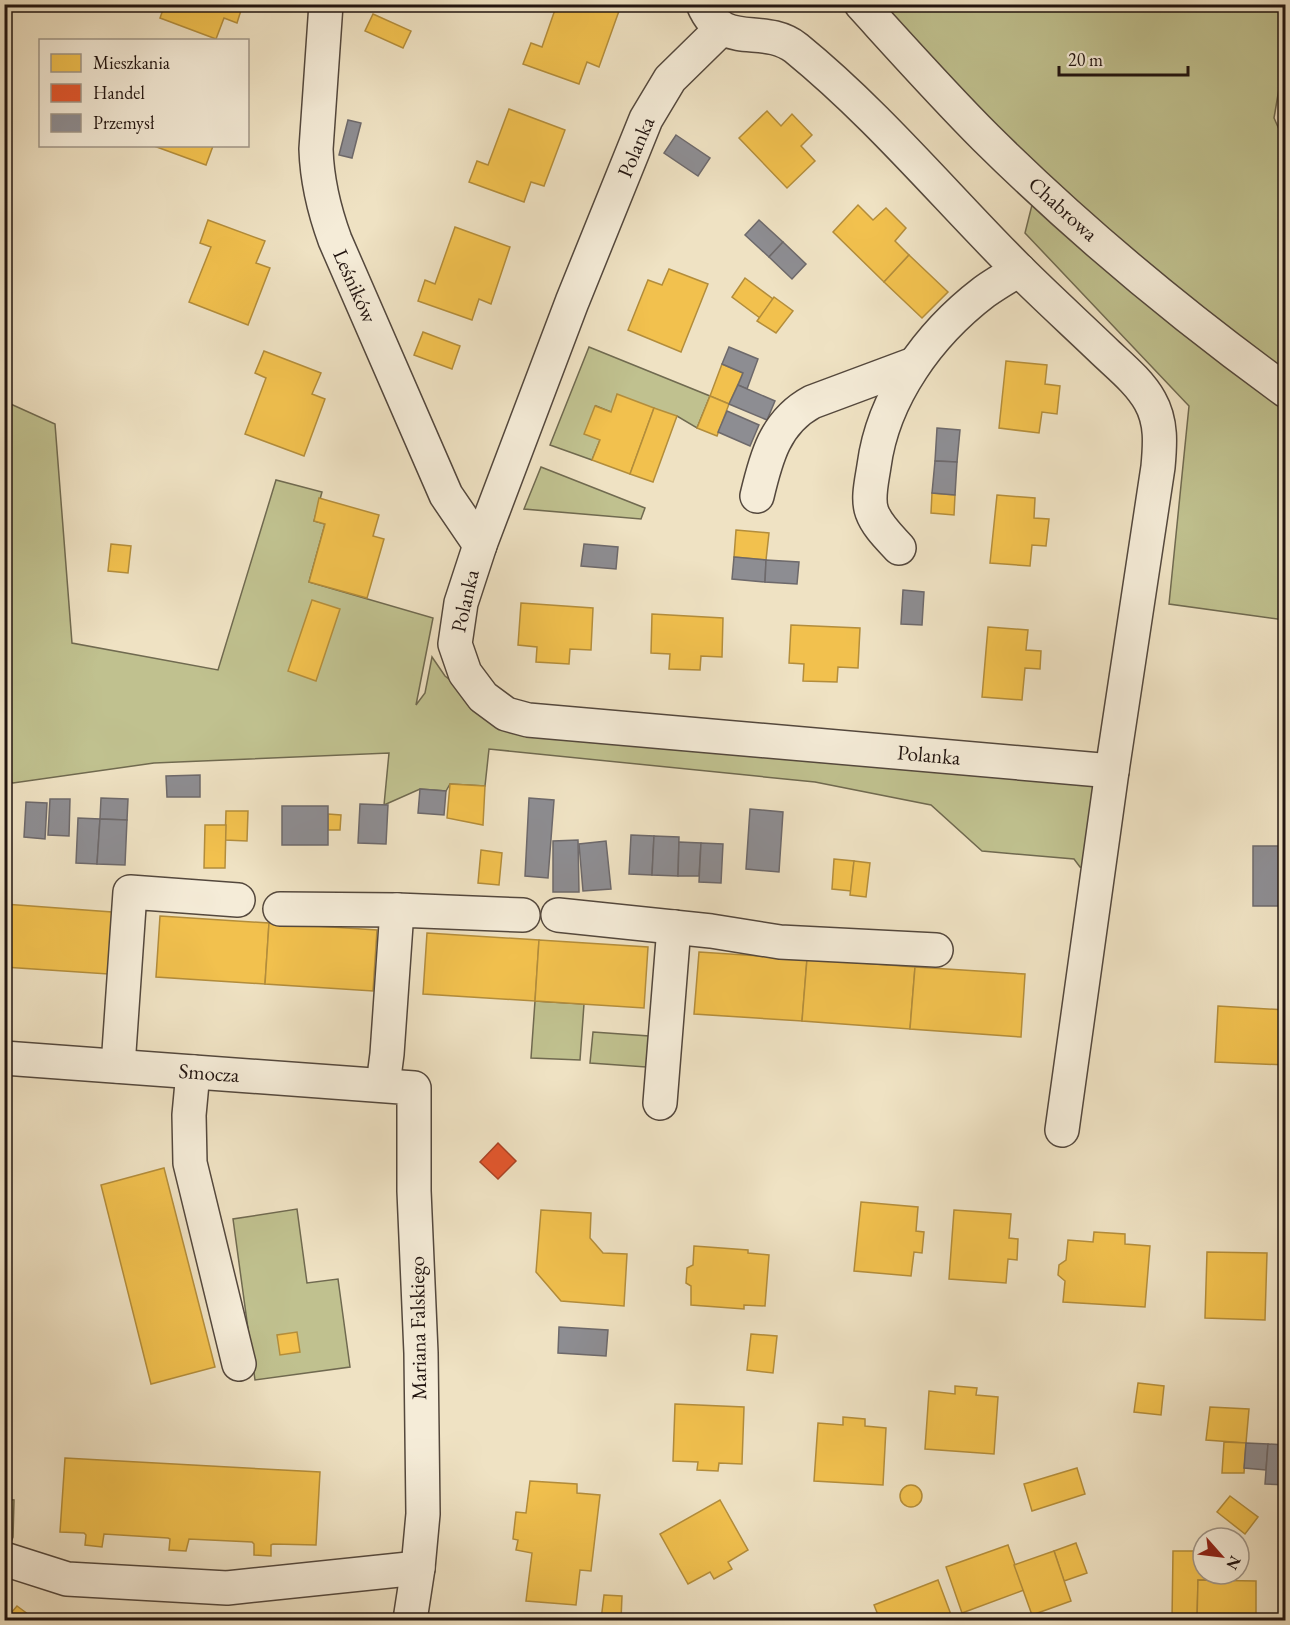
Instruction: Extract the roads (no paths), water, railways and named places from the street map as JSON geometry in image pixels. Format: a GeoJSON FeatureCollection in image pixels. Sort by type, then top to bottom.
{"type":"FeatureCollection","features":[{"type":"Feature","properties":{"kind":"street","name":"Leśników"},"geometry":{"type":"LineString","coordinates":[[326,4],[316,149],[316,172],[323,208],[446,495],[480,544]]}},
{"type":"Feature","properties":{"kind":"street","name":"Chabrowa"},"geometry":{"type":"LineString","coordinates":[[861,4],[979,130],[1058,205],[1237,356],[1286,391]]}},
{"type":"Feature","properties":{"kind":"street","name":"Polanka"},"geometry":{"type":"LineString","coordinates":[[1062,1130],[1112,771],[1158,467],[1161,433],[1151,401],[1127,374],[1018,270],[860,106],[796,48],[770,36],[741,34],[712,17],[646,119],[480,544],[461,603],[455,644],[465,673],[483,697],[506,714],[528,720],[1112,771]]}},
{"type":"Feature","properties":{"kind":"street"},"geometry":{"type":"LineString","coordinates":[[899,548],[871,512],[870,498],[876,450],[883,423],[914,364],[947,324],[984,292],[1018,270]]}},
{"type":"Feature","properties":{"kind":"street"},"geometry":{"type":"LineString","coordinates":[[757,496],[767,457],[788,420],[797,410],[812,402],[914,364]]}},
{"type":"Feature","properties":{"kind":"street"},"geometry":{"type":"LineString","coordinates":[[118,1066],[130,892],[238,900]]}},
{"type":"Feature","properties":{"kind":"street"},"geometry":{"type":"LineString","coordinates":[[280,909],[397,910],[523,915]]}},
{"type":"Feature","properties":{"kind":"street","name":"Mariana Falskiego"},"geometry":{"type":"LineString","coordinates":[[397,910],[387,1054],[398,1086],[414,1191],[423,1514],[410,1620]]}},
{"type":"Feature","properties":{"kind":"street"},"geometry":{"type":"LineString","coordinates":[[558,915],[674,927],[780,942],[936,950]]}},
{"type":"Feature","properties":{"kind":"street"},"geometry":{"type":"LineString","coordinates":[[660,1103],[674,927]]}},
{"type":"Feature","properties":{"kind":"street","name":"Smocza"},"geometry":{"type":"LineString","coordinates":[[4,1058],[398,1086]]}},
{"type":"Feature","properties":{"kind":"street"},"geometry":{"type":"LineString","coordinates":[[193,1072],[189,1115],[190,1163],[239,1364]]}},
{"type":"Feature","properties":{"kind":"street"},"geometry":{"type":"LineString","coordinates":[[4,1558],[67,1579],[227,1588],[418,1568]]}}]}
